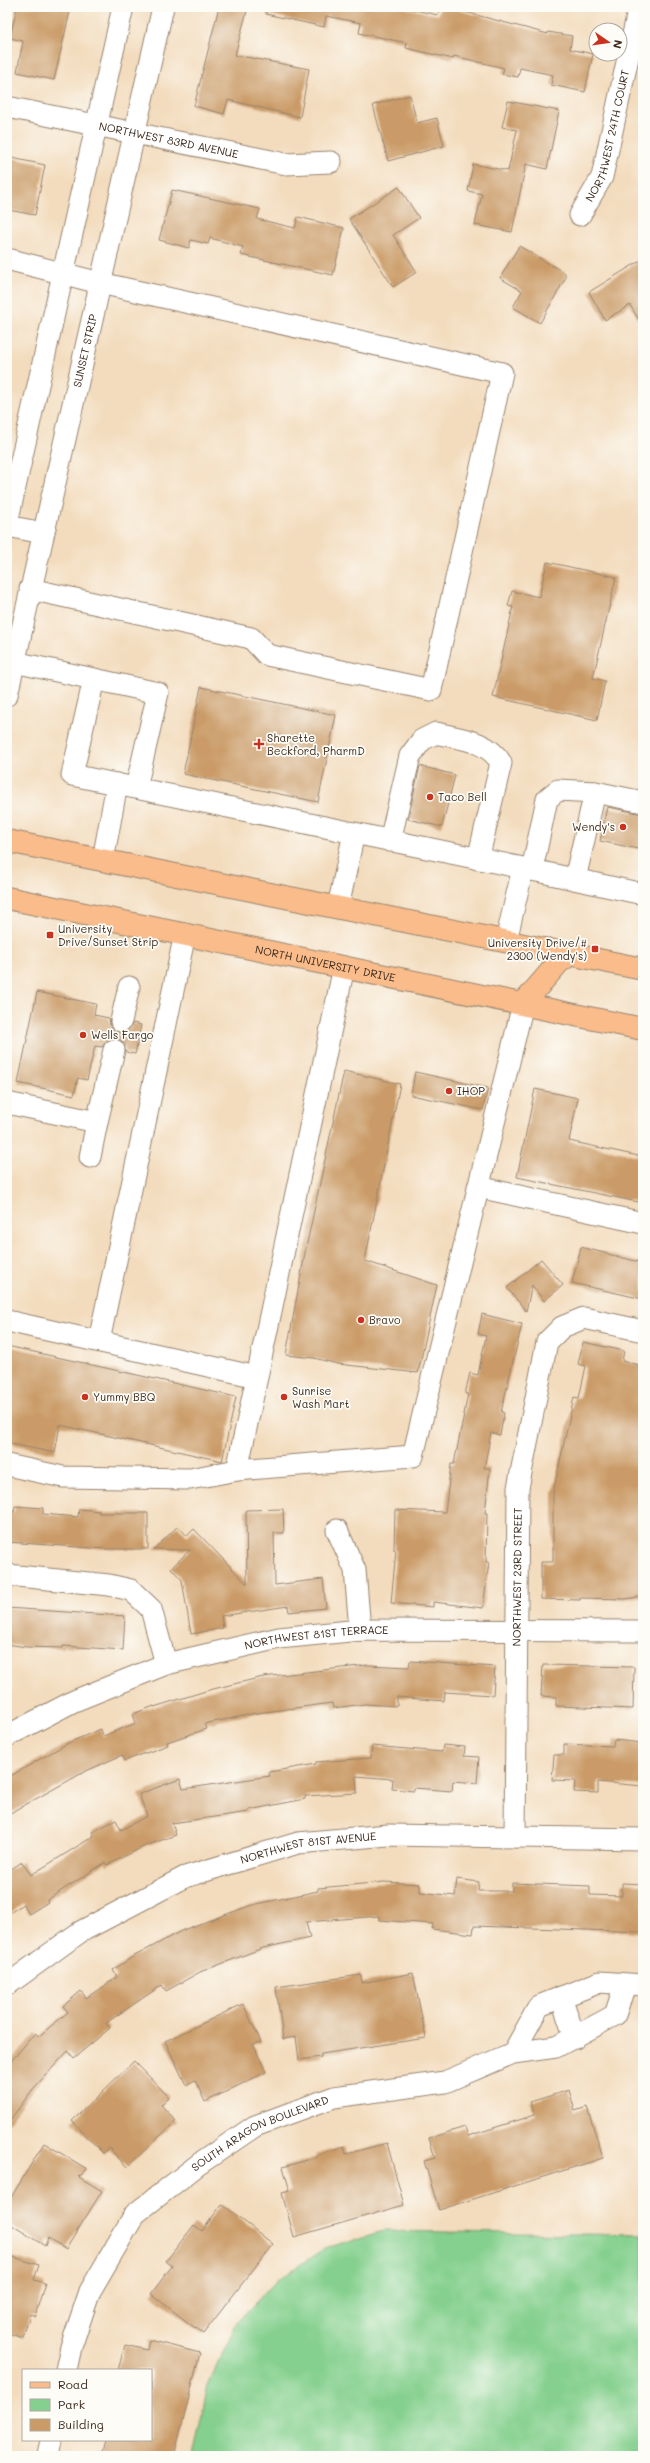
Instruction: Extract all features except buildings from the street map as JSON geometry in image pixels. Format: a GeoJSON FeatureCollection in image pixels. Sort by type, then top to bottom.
{"type":"FeatureCollection","features":[{"type":"Feature","properties":{"kind":"main road"},"geometry":{"type":"LineString","coordinates":[[7,841],[643,969]]}},
{"type":"Feature","properties":{"kind":"main road","name":"NORTH UNIVERSITY DRIVE"},"geometry":{"type":"LineString","coordinates":[[7,898],[643,1029]]}},
{"type":"Feature","properties":{"kind":"main road"},"geometry":{"type":"LineString","coordinates":[[523,1004],[559,962],[571,954]]}},
{"type":"Feature","properties":{"kind":"street"},"geometry":{"type":"LineString","coordinates":[[7,522],[123,7]]}},
{"type":"Feature","properties":{"kind":"street","name":"SUNSET STRIP"},"geometry":{"type":"LineString","coordinates":[[7,695],[100,283],[136,133],[163,7]]}},
{"type":"Feature","properties":{"kind":"street","name":"NORTHWEST 24TH COURT"},"geometry":{"type":"LineString","coordinates":[[580,215],[602,177],[639,7]]}},
{"type":"Feature","properties":{"kind":"street","name":"NORTHWEST 83RD AVENUE"},"geometry":{"type":"LineString","coordinates":[[7,107],[286,164],[331,162]]}},
{"type":"Feature","properties":{"kind":"street"},"geometry":{"type":"LineString","coordinates":[[7,259],[100,283],[502,373],[431,690],[267,655],[251,638],[30,589]]}},
{"type":"Feature","properties":{"kind":"street"},"geometry":{"type":"LineString","coordinates":[[7,526],[43,533]]}},
{"type":"Feature","properties":{"kind":"street"},"geometry":{"type":"LineString","coordinates":[[14,662],[158,693],[103,860]]}},
{"type":"Feature","properties":{"kind":"street"},"geometry":{"type":"LineString","coordinates":[[94,679],[72,775],[643,894]]}},
{"type":"Feature","properties":{"kind":"street"},"geometry":{"type":"LineString","coordinates":[[390,841],[410,756],[422,740],[436,733],[482,744],[496,753],[501,763],[478,859]]}},
{"type":"Feature","properties":{"kind":"street"},"geometry":{"type":"LineString","coordinates":[[506,941],[547,799],[558,790],[595,792],[643,802]]}},
{"type":"Feature","properties":{"kind":"street"},"geometry":{"type":"LineString","coordinates":[[575,880],[595,792]]}},
{"type":"Feature","properties":{"kind":"street"},"geometry":{"type":"LineString","coordinates":[[338,907],[354,834]]}},
{"type":"Feature","properties":{"kind":"street"},"geometry":{"type":"LineString","coordinates":[[99,1340],[185,934]]}},
{"type":"Feature","properties":{"kind":"street"},"geometry":{"type":"LineString","coordinates":[[237,1470],[344,967]]}},
{"type":"Feature","properties":{"kind":"street"},"geometry":{"type":"LineString","coordinates":[[121,1021],[129,987]]}},
{"type":"Feature","properties":{"kind":"street"},"geometry":{"type":"LineString","coordinates":[[7,1465],[63,1477],[190,1479],[237,1470],[413,1456],[523,1004]]}},
{"type":"Feature","properties":{"kind":"street"},"geometry":{"type":"LineString","coordinates":[[90,1157],[114,1050]]}},
{"type":"Feature","properties":{"kind":"street"},"geometry":{"type":"LineString","coordinates":[[7,1103],[97,1122]]}},
{"type":"Feature","properties":{"kind":"street"},"geometry":{"type":"LineString","coordinates":[[478,1187],[643,1223]]}},
{"type":"Feature","properties":{"kind":"street","name":"NORTHWEST 23RD STREET"},"geometry":{"type":"LineString","coordinates":[[515,1837],[518,1488],[548,1342],[562,1327],[584,1318],[643,1331]]}},
{"type":"Feature","properties":{"kind":"street"},"geometry":{"type":"LineString","coordinates":[[7,1321],[99,1340],[257,1376]]}},
{"type":"Feature","properties":{"kind":"street"},"geometry":{"type":"LineString","coordinates":[[336,1530],[355,1570],[360,1630]]}},
{"type":"Feature","properties":{"kind":"street"},"geometry":{"type":"LineString","coordinates":[[7,1575],[109,1585],[131,1590],[151,1609],[166,1664]]}},
{"type":"Feature","properties":{"kind":"street","name":"NORTHWEST 81ST TERRACE"},"geometry":{"type":"LineString","coordinates":[[7,1736],[74,1701],[166,1664],[279,1638],[360,1630],[516,1632],[643,1631]]}},
{"type":"Feature","properties":{"kind":"street","name":"NORTHWEST 81ST AVENUE"},"geometry":{"type":"LineString","coordinates":[[7,1985],[80,1932],[186,1877],[298,1843],[388,1835],[643,1839]]}},
{"type":"Feature","properties":{"kind":"street"},"geometry":{"type":"LineString","coordinates":[[513,2053],[539,2006],[600,1982],[634,1985]]}},
{"type":"Feature","properties":{"kind":"street","name":"SOUTH ARAGON BOULEVARD"},"geometry":{"type":"LineString","coordinates":[[66,2369],[71,2348],[90,2291],[135,2214],[200,2164],[255,2126],[334,2097],[445,2082],[513,2053],[556,2047],[615,2015],[634,1985]]}},
{"type":"Feature","properties":{"kind":"street"},"geometry":{"type":"LineString","coordinates":[[561,1997],[575,2038]]}},
{"type":"Feature","properties":{"kind":"street"},"geometry":{"type":"LineString","coordinates":[[48,2456],[51,2441]]}},
{"type":"Feature","properties":{"kind":"green space"},"geometry":{"type":"Polygon","coordinates":[[[383,2231],[643,2235],[643,2456],[193,2456],[208,2385],[237,2322],[277,2280],[325,2248],[383,2231]]]}},
{"type":"Feature","properties":{"kind":"tunnel"},"geometry":{"type":"LineString","coordinates":[[114,1050],[121,1021]]}},
{"type":"Feature","properties":{"kind":"place","name":"Sharette Beckford, PharmD"},"geometry":{"type":"Point","coordinates":[259,744]}},
{"type":"Feature","properties":{"kind":"place","name":"Taco Bell"},"geometry":{"type":"Point","coordinates":[430,797]}},
{"type":"Feature","properties":{"kind":"place","name":"Wendy's"},"geometry":{"type":"Point","coordinates":[623,827]}},
{"type":"Feature","properties":{"kind":"place","name":"University Drive/Sunset Strip"},"geometry":{"type":"Point","coordinates":[50,935]}},
{"type":"Feature","properties":{"kind":"place","name":"University Drive/# 2300 (Wendy's)"},"geometry":{"type":"Point","coordinates":[595,949]}},
{"type":"Feature","properties":{"kind":"place","name":"Wells Fargo"},"geometry":{"type":"Point","coordinates":[83,1035]}},
{"type":"Feature","properties":{"kind":"place","name":"IHOP"},"geometry":{"type":"Point","coordinates":[449,1091]}},
{"type":"Feature","properties":{"kind":"place","name":"Bravo"},"geometry":{"type":"Point","coordinates":[361,1320]}},
{"type":"Feature","properties":{"kind":"place","name":"Yummy BBQ"},"geometry":{"type":"Point","coordinates":[85,1397]}},
{"type":"Feature","properties":{"kind":"place","name":"Sunrise Wash Mart"},"geometry":{"type":"Point","coordinates":[284,1397]}}]}
